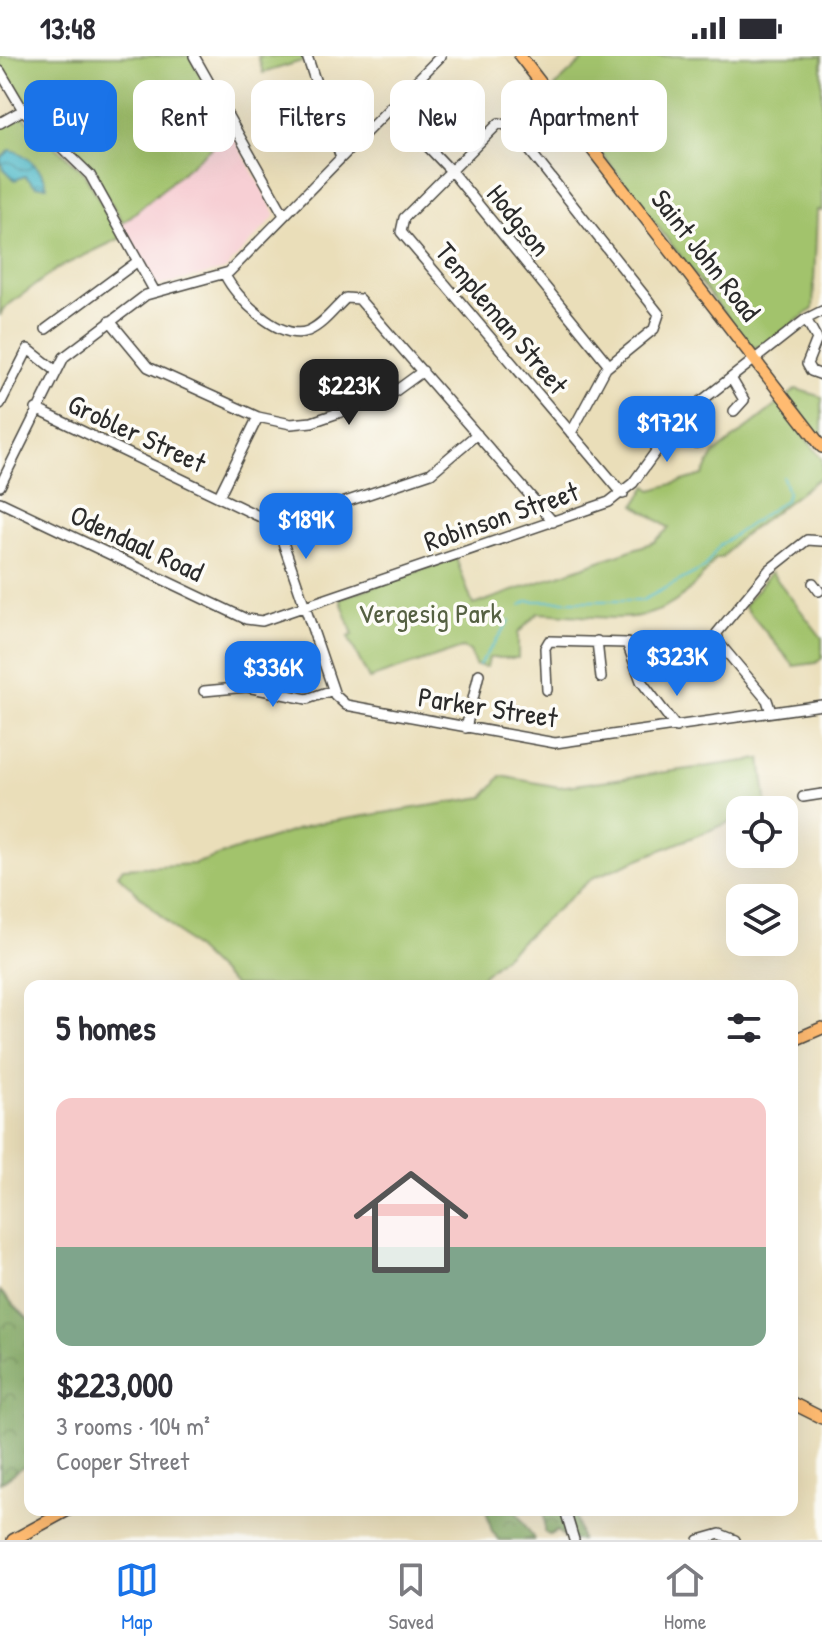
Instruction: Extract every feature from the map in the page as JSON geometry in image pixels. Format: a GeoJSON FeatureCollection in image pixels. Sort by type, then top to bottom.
{"type":"FeatureCollection","features":[{"type":"Feature","properties":{"kind":"main road","name":"Saint John Road"},"geometry":{"type":"LineString","coordinates":[[520,56],[822,447]]}},
{"type":"Feature","properties":{"kind":"main road"},"geometry":{"type":"LineString","coordinates":[[798,1038],[822,1028]]}},
{"type":"Feature","properties":{"kind":"main road"},"geometry":{"type":"LineString","coordinates":[[798,1406],[822,1418]]}},
{"type":"Feature","properties":{"kind":"main road"},"geometry":{"type":"LineString","coordinates":[[13,1540],[57,1516]]}},
{"type":"Feature","properties":{"kind":"street"},"geometry":{"type":"LineString","coordinates":[[194,56],[284,215]]}},
{"type":"Feature","properties":{"kind":"street"},"geometry":{"type":"LineString","coordinates":[[307,56],[341,158]]}},
{"type":"Feature","properties":{"kind":"street"},"geometry":{"type":"LineString","coordinates":[[417,80],[441,56]]}},
{"type":"Feature","properties":{"kind":"street"},"geometry":{"type":"LineString","coordinates":[[0,71],[23,110],[87,171],[155,292]]}},
{"type":"Feature","properties":{"kind":"street"},"geometry":{"type":"LineString","coordinates":[[0,486],[64,357],[110,321],[155,292],[225,275],[390,107]]}},
{"type":"Feature","properties":{"kind":"street"},"geometry":{"type":"LineString","coordinates":[[0,123],[23,110]]}},
{"type":"Feature","properties":{"kind":"street","name":"Templeman Street"},"geometry":{"type":"LineString","coordinates":[[609,365],[654,329],[659,314],[510,125],[496,124],[403,220],[402,234],[623,494]]}},
{"type":"Feature","properties":{"kind":"street","name":"Hodgson"},"geometry":{"type":"LineString","coordinates":[[433,152],[609,365]]}},
{"type":"Feature","properties":{"kind":"street"},"geometry":{"type":"LineString","coordinates":[[46,329],[138,261]]}},
{"type":"Feature","properties":{"kind":"street"},"geometry":{"type":"LineString","coordinates":[[225,275],[259,315],[292,333],[311,330],[352,297],[361,300],[553,522]]}},
{"type":"Feature","properties":{"kind":"street","name":"Robinson Street"},"geometry":{"type":"LineString","coordinates":[[257,622],[603,505],[623,494],[676,422],[806,319],[822,311]]}},
{"type":"Feature","properties":{"kind":"street"},"geometry":{"type":"LineString","coordinates":[[806,319],[817,339],[808,367],[822,375]]}},
{"type":"Feature","properties":{"kind":"street"},"geometry":{"type":"LineString","coordinates":[[110,321],[145,365],[258,417],[291,424],[312,422],[390,395],[423,371]]}},
{"type":"Feature","properties":{"kind":"street"},"geometry":{"type":"LineString","coordinates":[[0,404],[25,351],[33,350],[55,370]]}},
{"type":"Feature","properties":{"kind":"street"},"geometry":{"type":"LineString","coordinates":[[571,433],[609,365]]}},
{"type":"Feature","properties":{"kind":"street"},"geometry":{"type":"LineString","coordinates":[[731,378],[744,400],[734,411]]}},
{"type":"Feature","properties":{"kind":"street"},"geometry":{"type":"LineString","coordinates":[[693,407],[708,429],[696,443]]}},
{"type":"Feature","properties":{"kind":"street","name":"Grobler Street"},"geometry":{"type":"LineString","coordinates":[[36,409],[277,525]]}},
{"type":"Feature","properties":{"kind":"street"},"geometry":{"type":"LineString","coordinates":[[219,496],[258,417]]}},
{"type":"Feature","properties":{"kind":"street"},"geometry":{"type":"LineString","coordinates":[[204,691],[247,687],[307,699],[333,690],[277,525],[431,473],[477,434]]}},
{"type":"Feature","properties":{"kind":"street","name":"Odendaal Road"},"geometry":{"type":"LineString","coordinates":[[0,502],[257,622]]}},
{"type":"Feature","properties":{"kind":"street"},"geometry":{"type":"LineString","coordinates":[[771,712],[768,702],[719,643],[717,633],[769,570],[807,540],[822,541]]}},
{"type":"Feature","properties":{"kind":"street"},"geometry":{"type":"LineString","coordinates":[[547,690],[547,643],[554,640],[629,644],[640,678],[676,727]]}},
{"type":"Feature","properties":{"kind":"street"},"geometry":{"type":"LineString","coordinates":[[597,641],[601,678]]}},
{"type":"Feature","properties":{"kind":"street"},"geometry":{"type":"LineString","coordinates":[[466,728],[479,674]]}},
{"type":"Feature","properties":{"kind":"street","name":"Parker Street"},"geometry":{"type":"LineString","coordinates":[[333,690],[346,705],[555,743],[822,705]]}},
{"type":"Feature","properties":{"kind":"street"},"geometry":{"type":"LineString","coordinates":[[803,797],[822,794]]}},
{"type":"Feature","properties":{"kind":"street"},"geometry":{"type":"LineString","coordinates":[[566,1516],[572,1538]]}},
{"type":"Feature","properties":{"kind":"street"},"geometry":{"type":"LineString","coordinates":[[699,1540],[720,1534],[735,1540]]}},
{"type":"Feature","properties":{"kind":"shaded area"},"geometry":{"type":"Polygon","coordinates":[[[235,139],[276,215],[225,270],[157,286],[122,225],[208,152],[235,152],[235,139]]]}},
{"type":"Feature","properties":{"kind":"green space"},"geometry":{"type":"Polygon","coordinates":[[[0,56],[190,56],[204,80],[133,80],[133,152],[206,152],[123,223],[96,179],[69,152],[117,152],[117,80],[24,80],[24,106],[0,64],[0,56]]]}},
{"type":"Feature","properties":{"kind":"green space"},"geometry":{"type":"Polygon","coordinates":[[[258,56],[304,56],[305,60],[263,73],[258,56]]]}},
{"type":"Feature","properties":{"kind":"green space"},"geometry":{"type":"Polygon","coordinates":[[[588,56],[822,56],[822,211],[817,210],[813,309],[761,347],[750,347],[601,152],[667,152],[667,80],[562,80],[588,56]]]}},
{"type":"Feature","properties":{"kind":"green space"},"geometry":{"type":"Polygon","coordinates":[[[23,116],[24,152],[62,152],[84,173],[121,238],[58,268],[3,309],[0,316],[0,127],[23,116]]]}},
{"type":"Feature","properties":{"kind":"green space"},"geometry":{"type":"Polygon","coordinates":[[[796,389],[822,397],[822,441],[788,396],[796,389]]]}},
{"type":"Feature","properties":{"kind":"green space","name":"Vergesig Park"},"geometry":{"type":"Polygon","coordinates":[[[779,403],[822,459],[822,476],[736,541],[677,600],[658,611],[616,618],[538,613],[518,633],[518,658],[489,658],[487,667],[475,665],[470,651],[462,648],[369,679],[348,637],[353,635],[340,598],[456,558],[473,605],[654,542],[669,528],[635,505],[647,486],[652,490],[703,475],[714,454],[779,403]]]}},
{"type":"Feature","properties":{"kind":"green space"},"geometry":{"type":"Polygon","coordinates":[[[771,572],[822,638],[822,658],[816,663],[794,666],[744,606],[771,572]]]}},
{"type":"Feature","properties":{"kind":"green space"},"geometry":{"type":"Polygon","coordinates":[[[761,759],[766,796],[726,796],[726,824],[592,878],[478,980],[228,980],[118,875],[123,868],[194,864],[314,824],[484,797],[501,776],[559,787],[761,759]]]}},
{"type":"Feature","properties":{"kind":"green space"},"geometry":{"type":"Polygon","coordinates":[[[0,1291],[24,1315],[24,1466],[0,1483],[0,1291]]]}},
{"type":"Feature","properties":{"kind":"green space"},"geometry":{"type":"Polygon","coordinates":[[[488,1516],[519,1516],[535,1540],[500,1540],[492,1532],[488,1516]]]}},
{"type":"Feature","properties":{"kind":"green space"},"geometry":{"type":"Polygon","coordinates":[[[544,1516],[575,1516],[581,1540],[568,1540],[557,1531],[549,1535],[544,1532],[544,1516]]]}},
{"type":"Feature","properties":{"kind":"water"},"geometry":{"type":"Polygon","coordinates":[[[10,150],[22,154],[33,164],[47,186],[36,186],[25,176],[15,180],[4,169],[0,159],[10,150]]]}},
{"type":"Feature","properties":{"kind":"waterway"},"geometry":{"type":"LineString","coordinates":[[521,605],[528,601],[641,601],[704,568],[720,545],[785,500],[788,493],[783,477]]}},
{"type":"Feature","properties":{"kind":"waterway"},"geometry":{"type":"LineString","coordinates":[[479,665],[510,620]]}}]}
